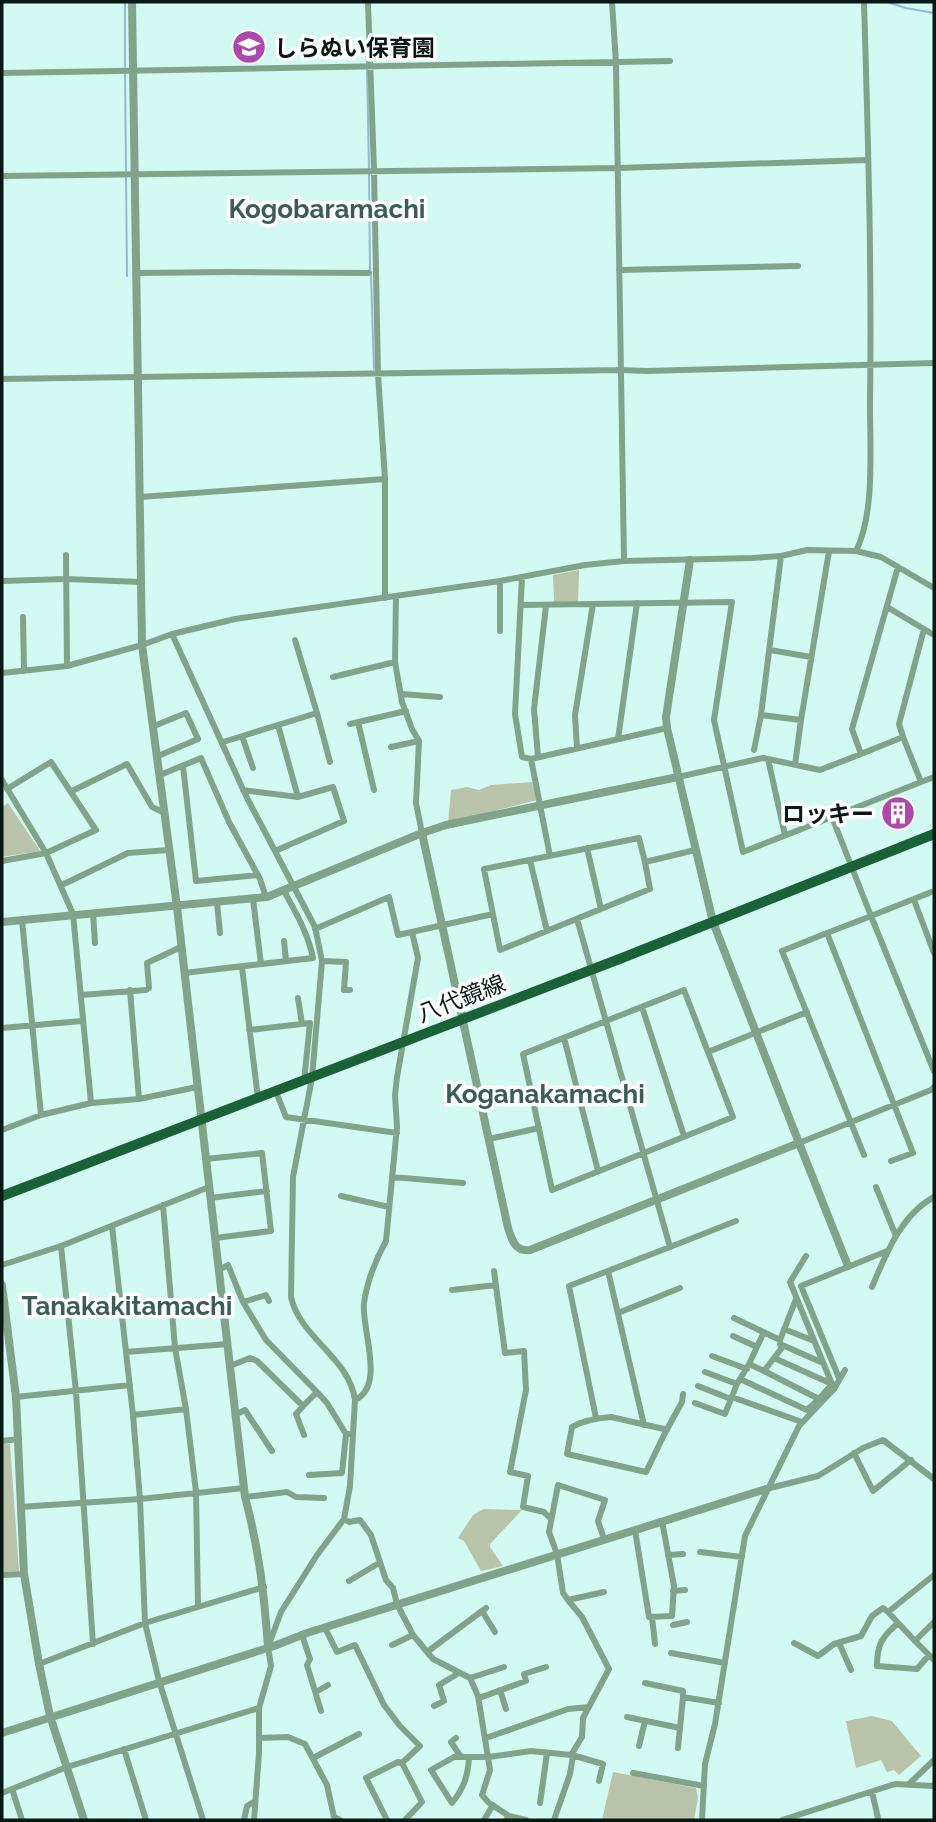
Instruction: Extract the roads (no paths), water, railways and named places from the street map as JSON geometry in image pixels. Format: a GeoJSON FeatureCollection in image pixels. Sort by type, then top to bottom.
{"type":"FeatureCollection","features":[{"type":"Feature","properties":{"kind":"main road","name":"八代鏡線"},"geometry":{"type":"LineString","coordinates":[[2,1196],[590,971],[934,834]]}},
{"type":"Feature","properties":{"kind":"street"},"geometry":{"type":"LineString","coordinates":[[132,2],[128,71],[138,274],[142,645],[177,907],[244,1492],[257,1543],[264,1587],[271,1666],[259,1707],[254,1820]]}},
{"type":"Feature","properties":{"kind":"street"},"geometry":{"type":"LineString","coordinates":[[368,2],[378,374],[385,479],[386,598]]}},
{"type":"Feature","properties":{"kind":"street"},"geometry":{"type":"LineString","coordinates":[[612,2],[616,63],[624,561]]}},
{"type":"Feature","properties":{"kind":"street"},"geometry":{"type":"LineString","coordinates":[[856,551],[863,538],[867,516],[870,473],[871,363],[864,2]]}},
{"type":"Feature","properties":{"kind":"street"},"geometry":{"type":"LineString","coordinates":[[2,73],[670,61]]}},
{"type":"Feature","properties":{"kind":"street"},"geometry":{"type":"LineString","coordinates":[[2,176],[618,168],[868,160]]}},
{"type":"Feature","properties":{"kind":"street"},"geometry":{"type":"LineString","coordinates":[[619,270],[798,266]]}},
{"type":"Feature","properties":{"kind":"street"},"geometry":{"type":"LineString","coordinates":[[138,274],[369,273]]}},
{"type":"Feature","properties":{"kind":"street"},"geometry":{"type":"LineString","coordinates":[[2,379],[647,371],[934,363]]}},
{"type":"Feature","properties":{"kind":"street"},"geometry":{"type":"LineString","coordinates":[[140,497],[385,479]]}},
{"type":"Feature","properties":{"kind":"street"},"geometry":{"type":"LineString","coordinates":[[2,673],[67,666],[172,634],[235,619],[624,561],[781,556],[807,550],[856,551],[881,557],[934,589]]}},
{"type":"Feature","properties":{"kind":"street"},"geometry":{"type":"LineString","coordinates":[[795,765],[829,551]]}},
{"type":"Feature","properties":{"kind":"street"},"geometry":{"type":"LineString","coordinates":[[66,555],[67,666]]}},
{"type":"Feature","properties":{"kind":"street"},"geometry":{"type":"LineString","coordinates":[[754,750],[761,715],[781,556]]}},
{"type":"Feature","properties":{"kind":"street"},"geometry":{"type":"LineString","coordinates":[[690,560],[666,717],[667,728],[713,922],[848,1266]]}},
{"type":"Feature","properties":{"kind":"street"},"geometry":{"type":"LineString","coordinates":[[861,754],[852,729],[898,567]]}},
{"type":"Feature","properties":{"kind":"street"},"geometry":{"type":"LineString","coordinates":[[522,577],[515,714],[522,757],[534,758],[667,728]]}},
{"type":"Feature","properties":{"kind":"street"},"geometry":{"type":"LineString","coordinates":[[2,581],[66,579],[141,582]]}},
{"type":"Feature","properties":{"kind":"street"},"geometry":{"type":"LineString","coordinates":[[500,581],[500,631]]}},
{"type":"Feature","properties":{"kind":"street"},"geometry":{"type":"LineString","coordinates":[[396,597],[395,662],[401,694],[419,741],[416,803],[508,1228],[516,1247],[523,1251],[934,1087]]}},
{"type":"Feature","properties":{"kind":"street"},"geometry":{"type":"LineString","coordinates":[[521,605],[732,602],[714,720],[743,852],[934,777]]}},
{"type":"Feature","properties":{"kind":"street"},"geometry":{"type":"LineString","coordinates":[[618,739],[638,603]]}},
{"type":"Feature","properties":{"kind":"street"},"geometry":{"type":"LineString","coordinates":[[577,748],[575,715],[593,604]]}},
{"type":"Feature","properties":{"kind":"street"},"geometry":{"type":"LineString","coordinates":[[546,606],[534,709],[534,758],[550,856]]}},
{"type":"Feature","properties":{"kind":"street"},"geometry":{"type":"LineString","coordinates":[[887,607],[934,635]]}},
{"type":"Feature","properties":{"kind":"street"},"geometry":{"type":"LineString","coordinates":[[23,617],[24,671]]}},
{"type":"Feature","properties":{"kind":"street"},"geometry":{"type":"LineString","coordinates":[[921,782],[899,724],[924,629]]}},
{"type":"Feature","properties":{"kind":"street"},"geometry":{"type":"LineString","coordinates":[[172,634],[243,790],[315,929],[322,961],[304,1121],[291,1192],[294,1224],[290,1297],[297,1315],[345,1371],[354,1390],[355,1400],[342,1473],[309,1475]]}},
{"type":"Feature","properties":{"kind":"street"},"geometry":{"type":"LineString","coordinates":[[295,640],[330,762]]}},
{"type":"Feature","properties":{"kind":"street"},"geometry":{"type":"LineString","coordinates":[[770,650],[811,657]]}},
{"type":"Feature","properties":{"kind":"street"},"geometry":{"type":"LineString","coordinates":[[333,677],[395,662]]}},
{"type":"Feature","properties":{"kind":"street"},"geometry":{"type":"LineString","coordinates":[[401,694],[440,697]]}},
{"type":"Feature","properties":{"kind":"street"},"geometry":{"type":"LineString","coordinates":[[374,790],[354,723],[406,710]]}},
{"type":"Feature","properties":{"kind":"street"},"geometry":{"type":"LineString","coordinates":[[154,726],[187,713],[198,739],[158,756]]}},
{"type":"Feature","properties":{"kind":"street"},"geometry":{"type":"LineString","coordinates":[[223,742],[317,713]]}},
{"type":"Feature","properties":{"kind":"street"},"geometry":{"type":"LineString","coordinates":[[761,715],[801,720]]}},
{"type":"Feature","properties":{"kind":"street"},"geometry":{"type":"LineString","coordinates":[[278,725],[298,797]]}},
{"type":"Feature","properties":{"kind":"street"},"geometry":{"type":"LineString","coordinates":[[242,736],[253,768]]}},
{"type":"Feature","properties":{"kind":"street"},"geometry":{"type":"LineString","coordinates":[[2,922],[266,897],[422,833],[724,766],[768,759],[820,770],[903,737]]}},
{"type":"Feature","properties":{"kind":"street"},"geometry":{"type":"LineString","coordinates":[[391,747],[419,741]]}},
{"type":"Feature","properties":{"kind":"street"},"geometry":{"type":"LineString","coordinates":[[160,775],[201,758],[266,897]]}},
{"type":"Feature","properties":{"kind":"street"},"geometry":{"type":"LineString","coordinates":[[768,759],[785,835]]}},
{"type":"Feature","properties":{"kind":"street"},"geometry":{"type":"LineString","coordinates":[[2,861],[47,853],[96,830],[51,762],[7,789]]}},
{"type":"Feature","properties":{"kind":"street"},"geometry":{"type":"LineString","coordinates":[[72,791],[127,764],[152,807],[165,813]]}},
{"type":"Feature","properties":{"kind":"street"},"geometry":{"type":"LineString","coordinates":[[183,766],[196,881],[258,875]]}},
{"type":"Feature","properties":{"kind":"street"},"geometry":{"type":"LineString","coordinates":[[2,780],[47,853],[73,914],[91,1103]]}},
{"type":"Feature","properties":{"kind":"street"},"geometry":{"type":"LineString","coordinates":[[243,790],[298,797],[333,787],[344,821],[275,851]]}},
{"type":"Feature","properties":{"kind":"street"},"geometry":{"type":"LineString","coordinates":[[832,817],[934,1071]]}},
{"type":"Feature","properties":{"kind":"street"},"geometry":{"type":"LineString","coordinates":[[639,838],[650,889],[500,950],[484,869],[550,856],[639,838]]}},
{"type":"Feature","properties":{"kind":"street"},"geometry":{"type":"LineString","coordinates":[[587,848],[601,909]]}},
{"type":"Feature","properties":{"kind":"street"},"geometry":{"type":"LineString","coordinates":[[62,885],[128,853],[169,850]]}},
{"type":"Feature","properties":{"kind":"street"},"geometry":{"type":"LineString","coordinates":[[645,862],[695,850]]}},
{"type":"Feature","properties":{"kind":"street"},"geometry":{"type":"LineString","coordinates":[[530,860],[547,931]]}},
{"type":"Feature","properties":{"kind":"street"},"geometry":{"type":"LineString","coordinates":[[184,972],[313,958],[302,923],[284,891]]}},
{"type":"Feature","properties":{"kind":"street"},"geometry":{"type":"LineString","coordinates":[[864,1154],[782,951],[934,891]]}},
{"type":"Feature","properties":{"kind":"street"},"geometry":{"type":"LineString","coordinates":[[315,929],[389,897],[398,935],[493,914]]}},
{"type":"Feature","properties":{"kind":"street"},"geometry":{"type":"LineString","coordinates":[[253,899],[261,964]]}},
{"type":"Feature","properties":{"kind":"street"},"geometry":{"type":"LineString","coordinates":[[914,900],[934,953]]}},
{"type":"Feature","properties":{"kind":"street"},"geometry":{"type":"LineString","coordinates":[[217,902],[220,933]]}},
{"type":"Feature","properties":{"kind":"street"},"geometry":{"type":"LineString","coordinates":[[93,913],[95,943]]}},
{"type":"Feature","properties":{"kind":"street"},"geometry":{"type":"LineString","coordinates":[[577,919],[670,1247]]}},
{"type":"Feature","properties":{"kind":"street"},"geometry":{"type":"LineString","coordinates":[[22,920],[41,1115]]}},
{"type":"Feature","properties":{"kind":"street"},"geometry":{"type":"LineString","coordinates":[[355,1400],[360,1398],[369,1386],[371,1352],[364,1306],[378,1256],[386,1241],[397,1133],[396,1096],[418,958],[412,932]]}},
{"type":"Feature","properties":{"kind":"street"},"geometry":{"type":"LineString","coordinates":[[827,933],[913,1153],[891,1161]]}},
{"type":"Feature","properties":{"kind":"street"},"geometry":{"type":"LineString","coordinates":[[284,941],[286,961]]}},
{"type":"Feature","properties":{"kind":"street"},"geometry":{"type":"LineString","coordinates":[[80,995],[146,990],[149,988],[147,963],[181,947]]}},
{"type":"Feature","properties":{"kind":"street"},"geometry":{"type":"LineString","coordinates":[[322,961],[346,962],[344,990],[350,990]]}},
{"type":"Feature","properties":{"kind":"street"},"geometry":{"type":"LineString","coordinates":[[242,967],[258,1099]]}},
{"type":"Feature","properties":{"kind":"street"},"geometry":{"type":"LineString","coordinates":[[130,990],[139,1099]]}},
{"type":"Feature","properties":{"kind":"street"},"geometry":{"type":"LineString","coordinates":[[684,990],[733,1117],[552,1189],[523,1054],[605,1022],[684,990]]}},
{"type":"Feature","properties":{"kind":"street"},"geometry":{"type":"LineString","coordinates":[[298,998],[302,1024]]}},
{"type":"Feature","properties":{"kind":"street"},"geometry":{"type":"LineString","coordinates":[[642,1007],[684,1136]]}},
{"type":"Feature","properties":{"kind":"street"},"geometry":{"type":"LineString","coordinates":[[708,1052],[807,1012]]}},
{"type":"Feature","properties":{"kind":"street"},"geometry":{"type":"LineString","coordinates":[[2,1028],[82,1021]]}},
{"type":"Feature","properties":{"kind":"street"},"geometry":{"type":"LineString","coordinates":[[250,1030],[310,1023],[308,1079]]}},
{"type":"Feature","properties":{"kind":"street"},"geometry":{"type":"LineString","coordinates":[[564,1038],[598,1171]]}},
{"type":"Feature","properties":{"kind":"street"},"geometry":{"type":"LineString","coordinates":[[2,1130],[41,1115],[91,1103],[139,1099],[197,1087]]}},
{"type":"Feature","properties":{"kind":"street"},"geometry":{"type":"LineString","coordinates":[[276,1092],[286,1117],[397,1133]]}},
{"type":"Feature","properties":{"kind":"street"},"geometry":{"type":"LineString","coordinates":[[489,1139],[539,1128]]}},
{"type":"Feature","properties":{"kind":"street"},"geometry":{"type":"LineString","coordinates":[[206,1159],[262,1153],[267,1191],[271,1231],[215,1238]]}},
{"type":"Feature","properties":{"kind":"street"},"geometry":{"type":"LineString","coordinates":[[392,1177],[463,1183]]}},
{"type":"Feature","properties":{"kind":"street"},"geometry":{"type":"LineString","coordinates":[[2,1265],[61,1246],[209,1187]]}},
{"type":"Feature","properties":{"kind":"street"},"geometry":{"type":"LineString","coordinates":[[876,1187],[896,1236]]}},
{"type":"Feature","properties":{"kind":"street"},"geometry":{"type":"LineString","coordinates":[[210,1198],[267,1191]]}},
{"type":"Feature","properties":{"kind":"street"},"geometry":{"type":"LineString","coordinates":[[341,1196],[389,1207]]}},
{"type":"Feature","properties":{"kind":"street"},"geometry":{"type":"LineString","coordinates":[[872,1287],[896,1236],[913,1213],[934,1197]]}},
{"type":"Feature","properties":{"kind":"street"},"geometry":{"type":"LineString","coordinates":[[163,1205],[175,1348],[196,1492],[198,1607]]}},
{"type":"Feature","properties":{"kind":"street"},"geometry":{"type":"LineString","coordinates":[[596,1418],[569,1286],[736,1221]]}},
{"type":"Feature","properties":{"kind":"street"},"geometry":{"type":"LineString","coordinates":[[112,1226],[140,1499],[145,1623],[159,1681],[203,1820]]}},
{"type":"Feature","properties":{"kind":"street"},"geometry":{"type":"LineString","coordinates":[[61,1246],[76,1392],[93,1644]]}},
{"type":"Feature","properties":{"kind":"street"},"geometry":{"type":"LineString","coordinates":[[839,1378],[801,1286],[887,1251]]}},
{"type":"Feature","properties":{"kind":"street"},"geometry":{"type":"LineString","coordinates":[[806,1256],[790,1282],[833,1386]]}},
{"type":"Feature","properties":{"kind":"street"},"geometry":{"type":"LineString","coordinates":[[219,1270],[228,1265],[243,1302],[266,1339],[327,1403],[349,1434],[350,1486],[344,1519],[317,1555],[281,1612],[268,1647]]}},
{"type":"Feature","properties":{"kind":"street"},"geometry":{"type":"LineString","coordinates":[[494,1271],[505,1353],[524,1352],[526,1390],[510,1472],[528,1476],[523,1507],[544,1512],[551,1520]]}},
{"type":"Feature","properties":{"kind":"street"},"geometry":{"type":"LineString","coordinates":[[608,1271],[644,1425]]}},
{"type":"Feature","properties":{"kind":"street"},"geometry":{"type":"LineString","coordinates":[[2,1285],[16,1397],[24,1574],[50,1716],[84,1820]]}},
{"type":"Feature","properties":{"kind":"street"},"geometry":{"type":"LineString","coordinates":[[452,1290],[496,1285]]}},
{"type":"Feature","properties":{"kind":"street"},"geometry":{"type":"LineString","coordinates":[[618,1313],[680,1288]]}},
{"type":"Feature","properties":{"kind":"street"},"geometry":{"type":"LineString","coordinates":[[243,1302],[266,1295]]}},
{"type":"Feature","properties":{"kind":"street"},"geometry":{"type":"LineString","coordinates":[[764,1371],[781,1349],[784,1328],[796,1299]]}},
{"type":"Feature","properties":{"kind":"street"},"geometry":{"type":"LineString","coordinates":[[734,1318],[823,1363]]}},
{"type":"Feature","properties":{"kind":"street"},"geometry":{"type":"LineString","coordinates":[[784,1328],[814,1341]]}},
{"type":"Feature","properties":{"kind":"street"},"geometry":{"type":"LineString","coordinates":[[695,1403],[725,1414],[764,1332]]}},
{"type":"Feature","properties":{"kind":"street"},"geometry":{"type":"LineString","coordinates":[[733,1336],[757,1347]]}},
{"type":"Feature","properties":{"kind":"street"},"geometry":{"type":"LineString","coordinates":[[126,1352],[228,1344]]}},
{"type":"Feature","properties":{"kind":"street"},"geometry":{"type":"LineString","coordinates":[[712,1356],[764,1371],[819,1399]]}},
{"type":"Feature","properties":{"kind":"street"},"geometry":{"type":"LineString","coordinates":[[230,1366],[250,1358],[257,1361],[303,1406]]}},
{"type":"Feature","properties":{"kind":"street"},"geometry":{"type":"LineString","coordinates":[[774,1358],[833,1386]]}},
{"type":"Feature","properties":{"kind":"street"},"geometry":{"type":"LineString","coordinates":[[800,1422],[845,1370]]}},
{"type":"Feature","properties":{"kind":"street"},"geometry":{"type":"LineString","coordinates":[[705,1372],[739,1382],[807,1410]]}},
{"type":"Feature","properties":{"kind":"street"},"geometry":{"type":"LineString","coordinates":[[16,1397],[130,1385]]}},
{"type":"Feature","properties":{"kind":"street"},"geometry":{"type":"LineString","coordinates":[[698,1386],[800,1422]]}},
{"type":"Feature","properties":{"kind":"street"},"geometry":{"type":"LineString","coordinates":[[702,1820],[705,1764],[719,1703],[745,1536],[807,1410],[833,1386]]}},
{"type":"Feature","properties":{"kind":"street"},"geometry":{"type":"LineString","coordinates":[[304,1436],[296,1414],[317,1392]]}},
{"type":"Feature","properties":{"kind":"street"},"geometry":{"type":"LineString","coordinates":[[665,1433],[664,1429],[611,1417],[596,1418],[572,1427],[567,1454],[646,1472],[682,1402],[683,1394]]}},
{"type":"Feature","properties":{"kind":"street"},"geometry":{"type":"LineString","coordinates":[[133,1415],[186,1409]]}},
{"type":"Feature","properties":{"kind":"street"},"geometry":{"type":"LineString","coordinates":[[235,1415],[245,1410],[255,1420],[272,1447]]}},
{"type":"Feature","properties":{"kind":"street"},"geometry":{"type":"LineString","coordinates":[[2,1441],[19,1439]]}},
{"type":"Feature","properties":{"kind":"street"},"geometry":{"type":"LineString","coordinates":[[2,1733],[397,1604],[766,1489],[818,1476],[854,1453],[883,1440],[933,1476]]}},
{"type":"Feature","properties":{"kind":"street"},"geometry":{"type":"LineString","coordinates":[[854,1453],[873,1491],[911,1460]]}},
{"type":"Feature","properties":{"kind":"street"},"geometry":{"type":"LineString","coordinates":[[554,1820],[570,1774],[572,1755],[582,1737],[583,1717],[609,1669],[582,1617],[563,1593],[557,1554],[549,1532],[558,1485],[605,1500],[598,1521],[604,1539]]}},
{"type":"Feature","properties":{"kind":"street"},"geometry":{"type":"LineString","coordinates":[[20,1507],[140,1499],[196,1492],[288,1492],[296,1497],[324,1498]]}},
{"type":"Feature","properties":{"kind":"street"},"geometry":{"type":"LineString","coordinates":[[344,1519],[349,1522],[360,1520],[371,1535],[386,1580],[393,1588],[397,1604],[413,1635],[433,1659],[470,1678],[479,1698],[489,1757],[490,1770],[482,1795],[508,1818],[526,1820]]}},
{"type":"Feature","properties":{"kind":"street"},"geometry":{"type":"LineString","coordinates":[[662,1521],[673,1591],[673,1627],[687,1622]]}},
{"type":"Feature","properties":{"kind":"street"},"geometry":{"type":"LineString","coordinates":[[635,1530],[649,1617],[672,1616]]}},
{"type":"Feature","properties":{"kind":"street"},"geometry":{"type":"LineString","coordinates":[[700,1552],[742,1557]]}},
{"type":"Feature","properties":{"kind":"street"},"geometry":{"type":"LineString","coordinates":[[668,1555],[683,1554]]}},
{"type":"Feature","properties":{"kind":"street"},"geometry":{"type":"LineString","coordinates":[[349,1581],[379,1563]]}},
{"type":"Feature","properties":{"kind":"street"},"geometry":{"type":"LineString","coordinates":[[2,1575],[24,1574]]}},
{"type":"Feature","properties":{"kind":"street"},"geometry":{"type":"LineString","coordinates":[[888,1612],[934,1575]]}},
{"type":"Feature","properties":{"kind":"street"},"geometry":{"type":"LineString","coordinates":[[39,1664],[145,1623],[264,1587]]}},
{"type":"Feature","properties":{"kind":"street"},"geometry":{"type":"LineString","coordinates":[[673,1591],[685,1590]]}},
{"type":"Feature","properties":{"kind":"street"},"geometry":{"type":"LineString","coordinates":[[568,1600],[604,1592]]}},
{"type":"Feature","properties":{"kind":"street"},"geometry":{"type":"LineString","coordinates":[[794,1643],[818,1656],[839,1643],[861,1636],[872,1616],[883,1608],[888,1612],[932,1658],[917,1668],[877,1666],[877,1648],[898,1623]]}},
{"type":"Feature","properties":{"kind":"street"},"geometry":{"type":"LineString","coordinates":[[427,1652],[484,1609],[495,1632]]}},
{"type":"Feature","properties":{"kind":"street"},"geometry":{"type":"LineString","coordinates":[[652,1617],[654,1644]]}},
{"type":"Feature","properties":{"kind":"street"},"geometry":{"type":"LineString","coordinates":[[915,1641],[934,1622]]}},
{"type":"Feature","properties":{"kind":"street"},"geometry":{"type":"LineString","coordinates":[[325,1628],[337,1652],[355,1645],[384,1705],[420,1746],[402,1763],[398,1762],[364,1779],[387,1820]]}},
{"type":"Feature","properties":{"kind":"street"},"geometry":{"type":"LineString","coordinates":[[302,1634],[310,1659],[307,1665],[321,1711]]}},
{"type":"Feature","properties":{"kind":"street"},"geometry":{"type":"LineString","coordinates":[[393,1645],[413,1635]]}},
{"type":"Feature","properties":{"kind":"street"},"geometry":{"type":"LineString","coordinates":[[839,1643],[843,1659],[851,1670]]}},
{"type":"Feature","properties":{"kind":"street"},"geometry":{"type":"LineString","coordinates":[[671,1653],[725,1663]]}},
{"type":"Feature","properties":{"kind":"street"},"geometry":{"type":"LineString","coordinates":[[470,1678],[504,1667]]}},
{"type":"Feature","properties":{"kind":"street"},"geometry":{"type":"LineString","coordinates":[[479,1698],[526,1681],[524,1674],[547,1667]]}},
{"type":"Feature","properties":{"kind":"street"},"geometry":{"type":"LineString","coordinates":[[434,1706],[444,1701],[439,1685],[459,1673]]}},
{"type":"Feature","properties":{"kind":"street"},"geometry":{"type":"LineString","coordinates":[[645,1683],[683,1691],[678,1748]]}},
{"type":"Feature","properties":{"kind":"street"},"geometry":{"type":"LineString","coordinates":[[316,1692],[328,1685]]}},
{"type":"Feature","properties":{"kind":"street"},"geometry":{"type":"LineString","coordinates":[[500,1690],[506,1709]]}},
{"type":"Feature","properties":{"kind":"street"},"geometry":{"type":"LineString","coordinates":[[683,1697],[719,1703]]}},
{"type":"Feature","properties":{"kind":"street"},"geometry":{"type":"LineString","coordinates":[[2,1793],[67,1767],[259,1707]]}},
{"type":"Feature","properties":{"kind":"street"},"geometry":{"type":"LineString","coordinates":[[486,1738],[568,1709],[589,1707]]}},
{"type":"Feature","properties":{"kind":"street"},"geometry":{"type":"LineString","coordinates":[[627,1717],[680,1728]]}},
{"type":"Feature","properties":{"kind":"street"},"geometry":{"type":"LineString","coordinates":[[542,1718],[542,1730]]}},
{"type":"Feature","properties":{"kind":"street"},"geometry":{"type":"LineString","coordinates":[[639,1746],[645,1721]]}},
{"type":"Feature","properties":{"kind":"street"},"geometry":{"type":"LineString","coordinates":[[313,1758],[359,1734]]}},
{"type":"Feature","properties":{"kind":"street"},"geometry":{"type":"LineString","coordinates":[[259,1738],[288,1737],[306,1744],[327,1785],[334,1817],[340,1820]]}},
{"type":"Feature","properties":{"kind":"street"},"geometry":{"type":"LineString","coordinates":[[456,1738],[451,1742],[465,1757],[468,1775],[463,1789],[452,1804],[430,1770],[454,1757],[465,1757],[489,1757],[531,1751],[572,1755],[603,1764],[599,1781]]}},
{"type":"Feature","properties":{"kind":"street"},"geometry":{"type":"LineString","coordinates":[[124,1749],[146,1820]]}},
{"type":"Feature","properties":{"kind":"street"},"geometry":{"type":"LineString","coordinates":[[532,1797],[541,1800],[547,1752]]}},
{"type":"Feature","properties":{"kind":"street"},"geometry":{"type":"LineString","coordinates":[[909,1784],[934,1760]]}},
{"type":"Feature","properties":{"kind":"street"},"geometry":{"type":"LineString","coordinates":[[402,1763],[422,1802],[405,1820]]}},
{"type":"Feature","properties":{"kind":"street"},"geometry":{"type":"LineString","coordinates":[[633,1773],[704,1786]]}},
{"type":"Feature","properties":{"kind":"street"},"geometry":{"type":"LineString","coordinates":[[782,1820],[895,1784],[934,1786]]}},
{"type":"Feature","properties":{"kind":"street"},"geometry":{"type":"LineString","coordinates":[[12,1789],[22,1820]]}},
{"type":"Feature","properties":{"kind":"street"},"geometry":{"type":"LineString","coordinates":[[872,1791],[877,1820]]}},
{"type":"Feature","properties":{"kind":"street"},"geometry":{"type":"LineString","coordinates":[[244,1820],[247,1806],[255,1801]]}},
{"type":"Feature","properties":{"kind":"street"},"geometry":{"type":"LineString","coordinates":[[484,1820],[493,1805]]}},
{"type":"Feature","properties":{"kind":"waterway"},"geometry":{"type":"LineString","coordinates":[[125,2],[125,67]]}},
{"type":"Feature","properties":{"kind":"waterway"},"geometry":{"type":"LineString","coordinates":[[887,2],[934,13]]}},
{"type":"Feature","properties":{"kind":"waterway"},"geometry":{"type":"LineString","coordinates":[[366,45],[367,64]]}},
{"type":"Feature","properties":{"kind":"waterway"},"geometry":{"type":"LineString","coordinates":[[367,69],[369,169]]}},
{"type":"Feature","properties":{"kind":"waterway"},"geometry":{"type":"LineString","coordinates":[[125,73],[126,172]]}},
{"type":"Feature","properties":{"kind":"waterway"},"geometry":{"type":"LineString","coordinates":[[369,174],[370,270]]}},
{"type":"Feature","properties":{"kind":"waterway"},"geometry":{"type":"LineString","coordinates":[[126,178],[127,276]]}},
{"type":"Feature","properties":{"kind":"waterway"},"geometry":{"type":"LineString","coordinates":[[371,276],[374,369]]}},
{"type":"Feature","properties":{"kind":"place","name":"しらぬい保育園"},"geometry":{"type":"Point","coordinates":[249,47]}},
{"type":"Feature","properties":{"kind":"place","name":"ロッキー"},"geometry":{"type":"Point","coordinates":[898,813]}},
{"type":"Feature","properties":{"kind":"district","name":"Kogobaramachi"},"geometry":{"type":"Point","coordinates":[327,209]}},
{"type":"Feature","properties":{"kind":"district","name":"Koganakamachi"},"geometry":{"type":"Point","coordinates":[545,1094]}},
{"type":"Feature","properties":{"kind":"district","name":"Tanakakitamachi"},"geometry":{"type":"Point","coordinates":[127,1306]}}]}
